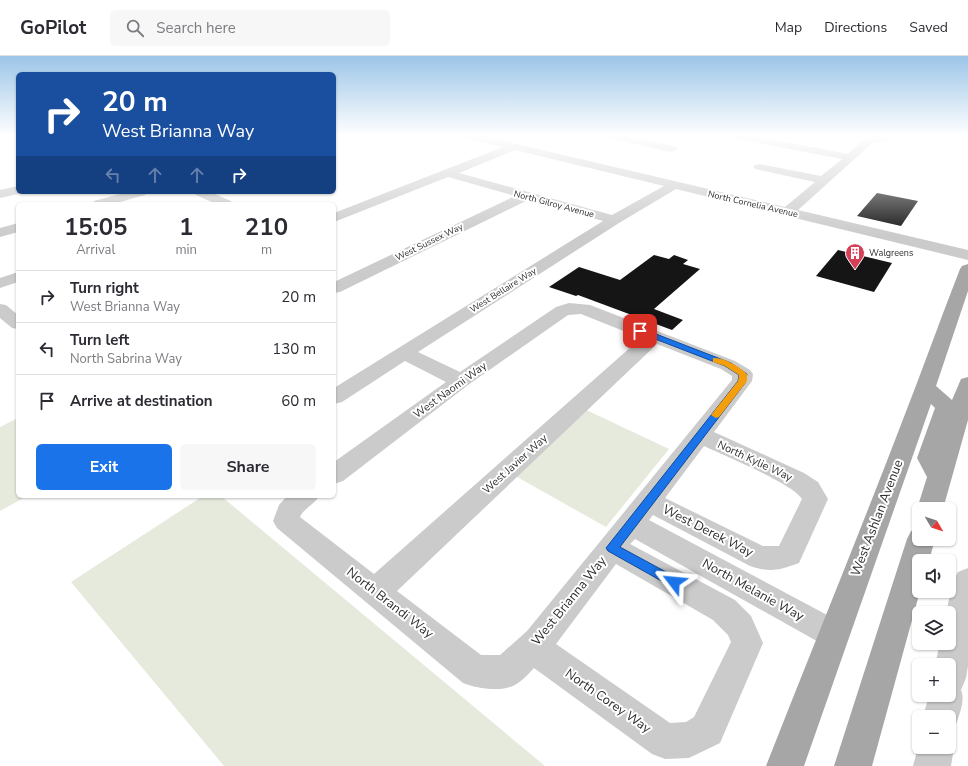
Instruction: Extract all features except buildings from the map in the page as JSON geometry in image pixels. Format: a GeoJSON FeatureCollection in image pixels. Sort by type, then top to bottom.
{"type":"FeatureCollection","features":[{"type":"Feature","properties":{"kind":"main road","name":"West Ashlan Avenue"},"geometry":{"type":"LineString","coordinates":[[784,766],[968,269]]}},
{"type":"Feature","properties":{"kind":"main road"},"geometry":{"type":"LineString","coordinates":[[932,502],[968,383]]}},
{"type":"Feature","properties":{"kind":"main road"},"geometry":{"type":"LineString","coordinates":[[925,388],[946,406],[929,458],[940,478]]}},
{"type":"Feature","properties":{"kind":"main road"},"geometry":{"type":"LineString","coordinates":[[853,766],[919,546]]}},
{"type":"Feature","properties":{"kind":"street"},"geometry":{"type":"LineString","coordinates":[[336,217],[457,169]]}},
{"type":"Feature","properties":{"kind":"street","name":"North Cornelia Avenue"},"geometry":{"type":"LineString","coordinates":[[604,169],[968,255]]}},
{"type":"Feature","properties":{"kind":"street"},"geometry":{"type":"LineString","coordinates":[[769,169],[822,180]]}},
{"type":"Feature","properties":{"kind":"street"},"geometry":{"type":"LineString","coordinates":[[788,212],[835,169]]}},
{"type":"Feature","properties":{"kind":"street","name":"North Gilroy Avenue"},"geometry":{"type":"LineString","coordinates":[[447,173],[614,220]]}},
{"type":"Feature","properties":{"kind":"street","name":"West Bellaire Way"},"geometry":{"type":"LineString","coordinates":[[336,396],[614,220],[673,186]]}},
{"type":"Feature","properties":{"kind":"street"},"geometry":{"type":"LineString","coordinates":[[0,194],[16,190]]}},
{"type":"Feature","properties":{"kind":"street"},"geometry":{"type":"LineString","coordinates":[[106,202],[134,194]]}},
{"type":"Feature","properties":{"kind":"street"},"geometry":{"type":"LineString","coordinates":[[204,194],[222,202]]}},
{"type":"Feature","properties":{"kind":"street","name":"West Sussex Way"},"geometry":{"type":"LineString","coordinates":[[336,287],[525,196]]}},
{"type":"Feature","properties":{"kind":"street"},"geometry":{"type":"LineString","coordinates":[[0,233],[16,228]]}},
{"type":"Feature","properties":{"kind":"street"},"geometry":{"type":"LineString","coordinates":[[0,283],[16,278]]}},
{"type":"Feature","properties":{"kind":"street","name":"West Naomi Way"},"geometry":{"type":"LineString","coordinates":[[336,474],[461,381],[569,308],[584,309],[654,336]]}},
{"type":"Feature","properties":{"kind":"street"},"geometry":{"type":"LineString","coordinates":[[0,309],[16,322]]}},
{"type":"Feature","properties":{"kind":"street","name":"West Brianna Way"},"geometry":{"type":"LineString","coordinates":[[506,672],[532,647],[612,548],[742,381],[743,374],[728,364],[654,336]]}},
{"type":"Feature","properties":{"kind":"street","name":"West Javier Way"},"geometry":{"type":"LineString","coordinates":[[375,592],[654,336]]}},
{"type":"Feature","properties":{"kind":"street"},"geometry":{"type":"LineString","coordinates":[[404,353],[461,381]]}},
{"type":"Feature","properties":{"kind":"street","name":"North Kylie Way"},"geometry":{"type":"LineString","coordinates":[[700,435],[796,479],[808,489]]}},
{"type":"Feature","properties":{"kind":"street","name":"West Derek Way"},"geometry":{"type":"LineString","coordinates":[[640,512],[760,558],[777,559],[789,555],[815,499],[808,489]]}},
{"type":"Feature","properties":{"kind":"street","name":"North Brandi Way"},"geometry":{"type":"LineString","coordinates":[[296,505],[286,520],[375,592],[475,671],[506,672]]}},
{"type":"Feature","properties":{"kind":"street","name":"North Melanie Way"},"geometry":{"type":"LineString","coordinates":[[640,512],[833,634]]}},
{"type":"Feature","properties":{"kind":"street","name":"North Corey Way"},"geometry":{"type":"LineString","coordinates":[[532,647],[665,741],[689,740],[707,730],[747,643],[740,626],[724,610],[612,548]]}},
{"type":"Feature","properties":{"kind":"street"},"geometry":{"type":"LineString","coordinates":[[953,658],[968,580]]}},
{"type":"Feature","properties":{"kind":"street"},"geometry":{"type":"LineString","coordinates":[[932,766],[935,754]]}},
{"type":"Feature","properties":{"kind":"shaded area"},"geometry":{"type":"Polygon","coordinates":[[[580,407],[669,449],[606,527],[510,473],[580,407]]]}},
{"type":"Feature","properties":{"kind":"shaded area"},"geometry":{"type":"Polygon","coordinates":[[[16,419],[16,498],[23,498],[0,511],[0,427],[16,419]]]}},
{"type":"Feature","properties":{"kind":"shaded area"},"geometry":{"type":"Polygon","coordinates":[[[200,498],[223,498],[545,766],[224,766],[71,582],[200,498]]]}},
{"type":"Feature","properties":{"kind":"slow traffic"},"geometry":{"type":"LineString","coordinates":[[716,360],[728,364],[743,374],[742,381],[716,415]]}},
{"type":"Feature","properties":{"kind":"place","name":"Walgreens"},"geometry":{"type":"Point","coordinates":[855,270]}},
{"type":"Feature","properties":{"kind":"route"},"geometry":{"type":"LineString","coordinates":[[640,331],[728,364],[743,374],[742,381],[612,548],[674,582]]}}]}
